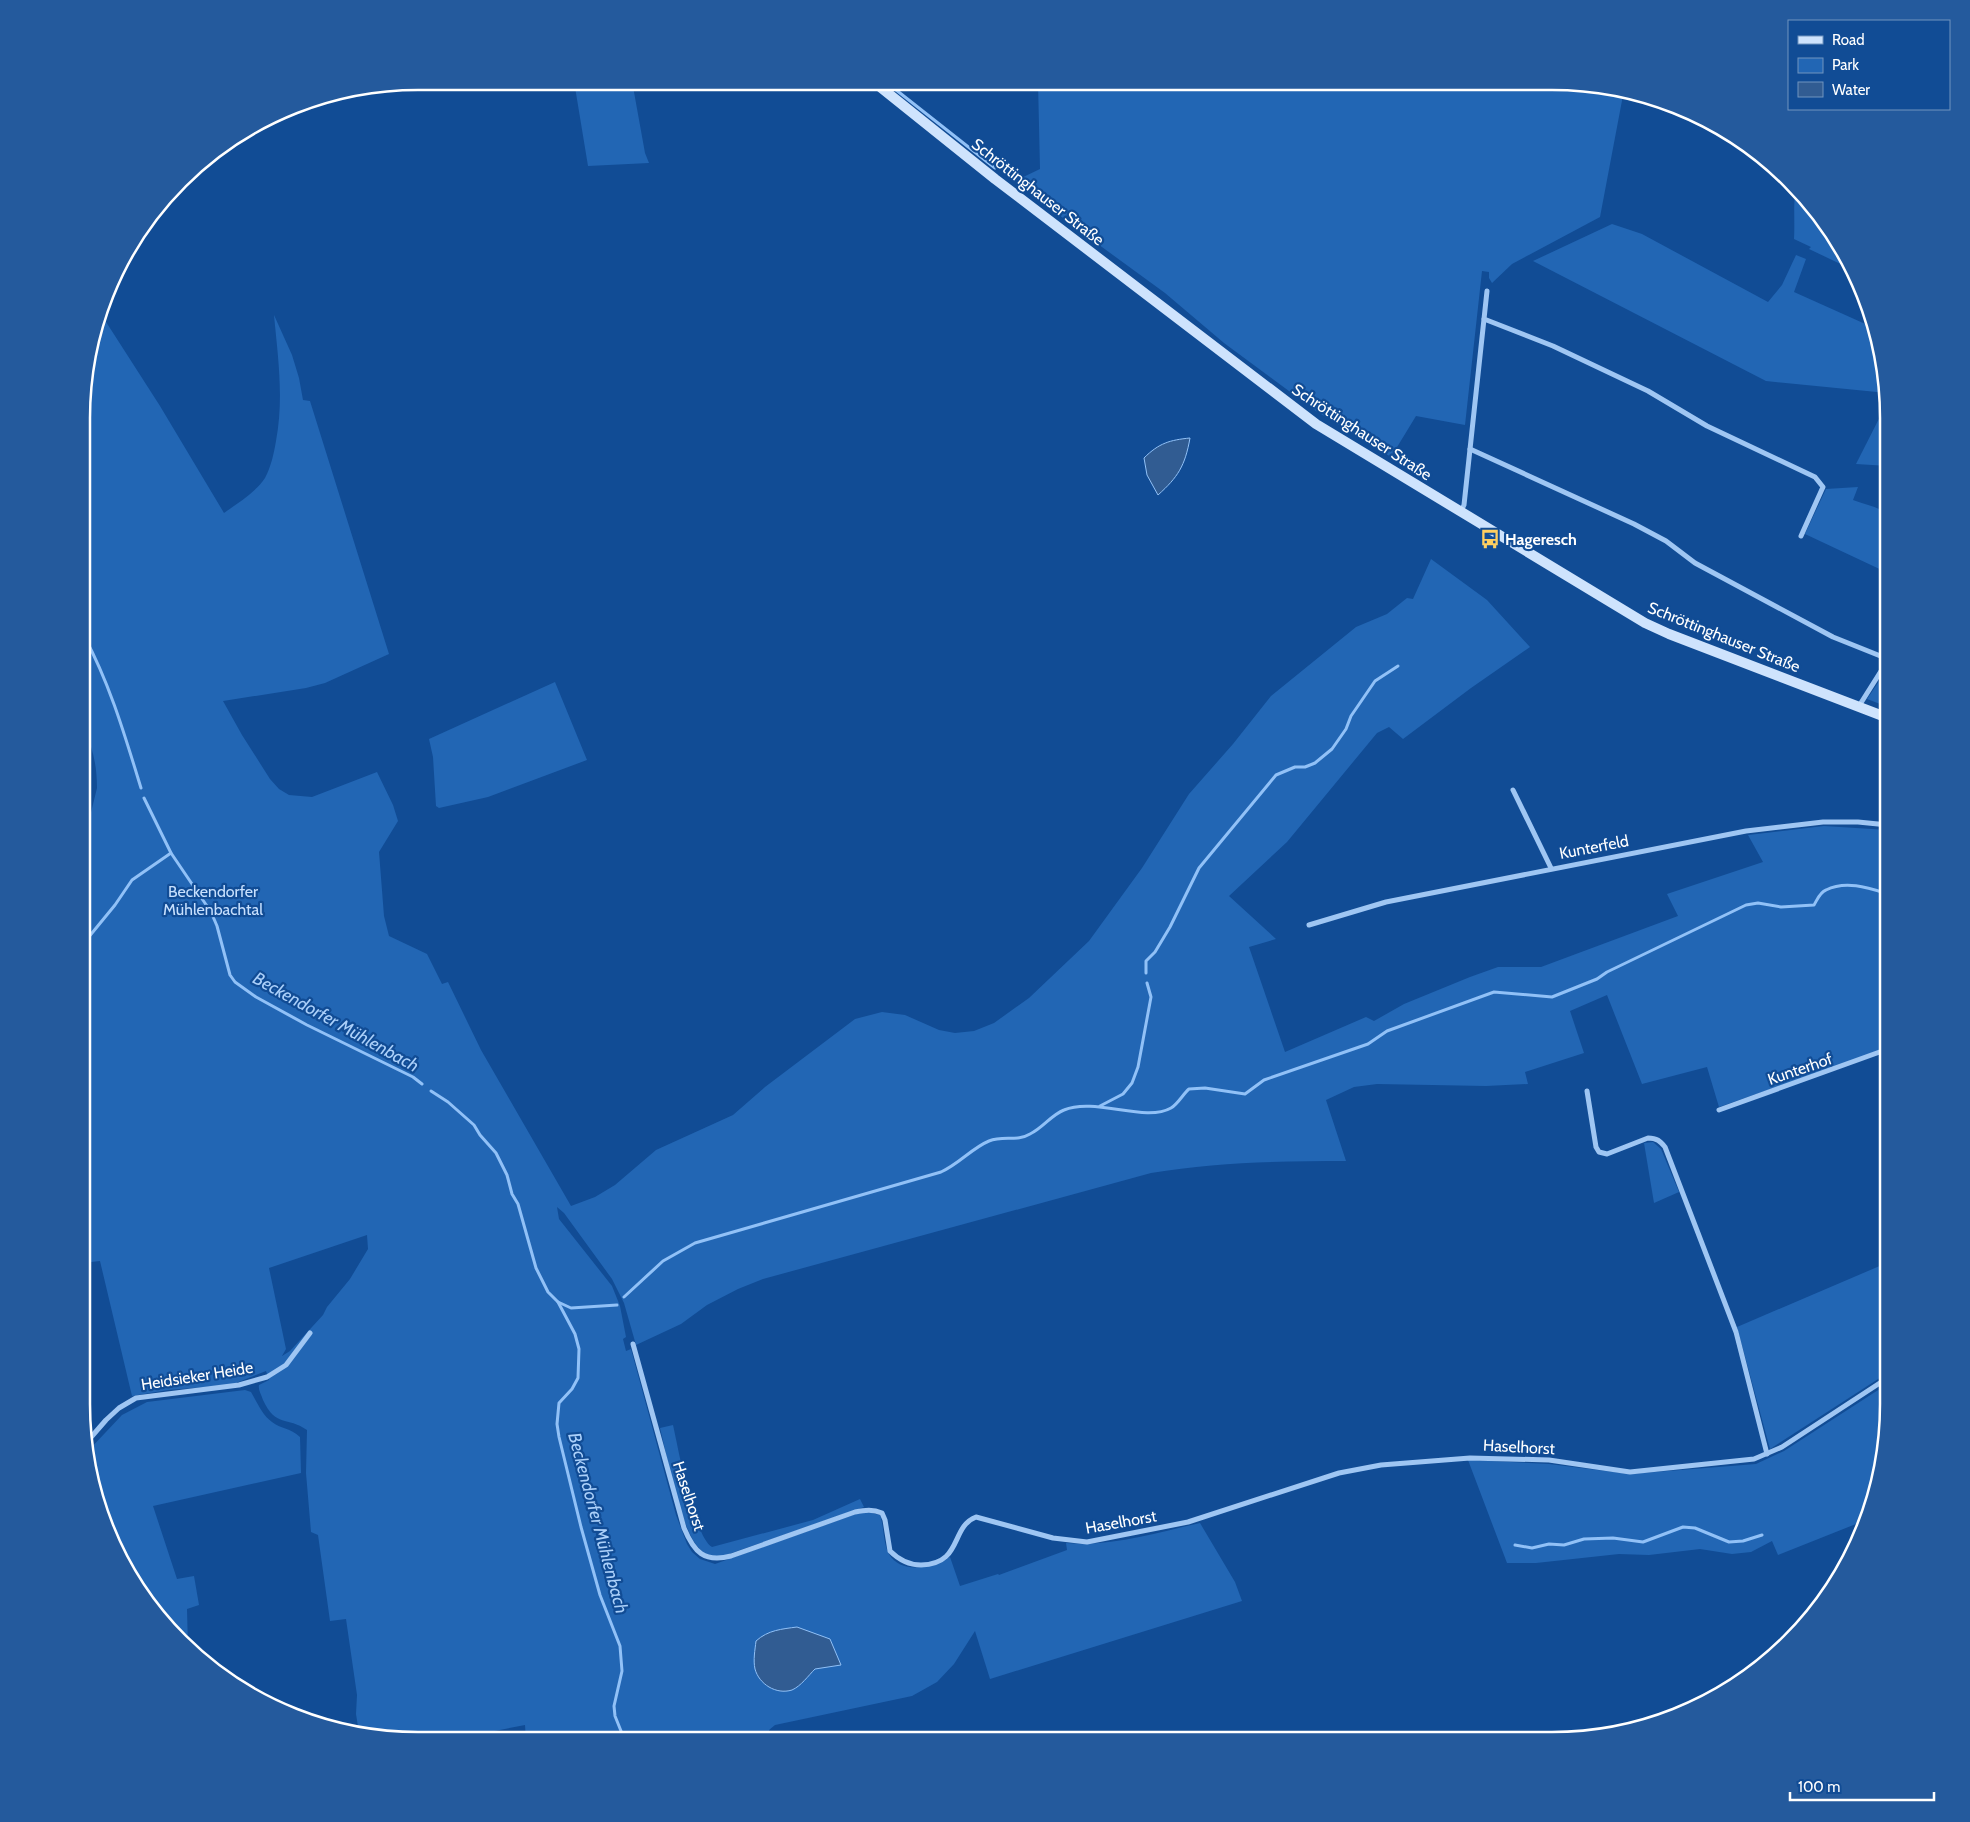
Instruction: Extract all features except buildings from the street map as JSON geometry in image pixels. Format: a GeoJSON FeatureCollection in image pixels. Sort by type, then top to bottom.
{"type":"FeatureCollection","features":[{"type":"Feature","properties":{"kind":"main road","name":"Schröttinghauser Straße"},"geometry":{"type":"LineString","coordinates":[[884,90],[1024,201],[1316,424],[1645,623],[1880,715]]}},
{"type":"Feature","properties":{"kind":"street"},"geometry":{"type":"LineString","coordinates":[[1461,512],[1464,505],[1487,290]]}},
{"type":"Feature","properties":{"kind":"street"},"geometry":{"type":"LineString","coordinates":[[1484,319],[1552,346],[1648,390],[1706,426],[1815,477],[1823,487],[1801,536]]}},
{"type":"Feature","properties":{"kind":"street"},"geometry":{"type":"LineString","coordinates":[[1470,449],[1634,524],[1666,541],[1695,563],[1828,634],[1880,656]]}},
{"type":"Feature","properties":{"kind":"street"},"geometry":{"type":"LineString","coordinates":[[1859,707],[1880,672]]}},
{"type":"Feature","properties":{"kind":"street"},"geometry":{"type":"LineString","coordinates":[[1513,790],[1551,868]]}},
{"type":"Feature","properties":{"kind":"street","name":"Kunterfeld"},"geometry":{"type":"LineString","coordinates":[[1308,925],[1386,902],[1746,831],[1823,822],[1880,824]]}},
{"type":"Feature","properties":{"kind":"street","name":"Kunterhof"},"geometry":{"type":"LineString","coordinates":[[1719,1110],[1880,1053]]}},
{"type":"Feature","properties":{"kind":"street"},"geometry":{"type":"LineString","coordinates":[[1587,1091],[1596,1147],[1599,1152],[1607,1154],[1648,1138],[1660,1141],[1665,1147],[1736,1332],[1768,1454]]}},
{"type":"Feature","properties":{"kind":"street","name":"Heidsieker Heide"},"geometry":{"type":"LineString","coordinates":[[92,1436],[113,1414],[136,1398],[239,1385],[268,1377],[286,1366],[310,1333]]}},
{"type":"Feature","properties":{"kind":"street","name":"Haselhorst"},"geometry":{"type":"LineString","coordinates":[[634,1344],[684,1528],[698,1552],[713,1559],[731,1556],[866,1510],[875,1510],[882,1513],[885,1520],[888,1545],[890,1551],[896,1557],[906,1563],[929,1565],[947,1557],[964,1527],[970,1519],[976,1517],[1053,1538],[1087,1542],[1188,1522],[1339,1473],[1381,1465],[1470,1458],[1549,1460],[1630,1472],[1754,1459],[1782,1447],[1880,1383]]}},
{"type":"Feature","properties":{"kind":"green space"},"geometry":{"type":"Polygon","coordinates":[[[575,90],[634,90],[645,153],[649,163],[588,166],[575,90]]]}},
{"type":"Feature","properties":{"kind":"green space"},"geometry":{"type":"Polygon","coordinates":[[[1038,90],[1552,90],[1623,98],[1600,217],[1512,264],[1492,283],[1489,278],[1489,272],[1482,271],[1465,425],[1416,416],[1391,457],[1316,411],[1224,343],[1165,293],[1015,181],[1040,169],[1038,90]]]}},
{"type":"Feature","properties":{"kind":"green space"},"geometry":{"type":"Polygon","coordinates":[[[1795,199],[1825,236],[1842,264],[1809,249],[1811,247],[1794,239],[1795,199]]]}},
{"type":"Feature","properties":{"kind":"green space"},"geometry":{"type":"Polygon","coordinates":[[[1612,224],[1642,234],[1768,302],[1782,285],[1796,255],[1806,259],[1794,292],[1866,325],[1874,354],[1879,392],[1766,381],[1533,261],[1612,224]]]}},
{"type":"Feature","properties":{"kind":"green space","name":"Beckendorfer Mühlenbachtal"},"geometry":{"type":"Polygon","coordinates":[[[274,315],[292,355],[303,400],[310,401],[389,654],[325,683],[306,688],[223,701],[270,779],[279,789],[289,795],[312,797],[377,772],[393,805],[398,821],[379,852],[384,916],[389,936],[427,954],[442,984],[448,982],[481,1050],[571,1206],[595,1197],[615,1185],[656,1150],[733,1115],[765,1087],[855,1019],[882,1012],[905,1015],[939,1030],[955,1033],[974,1031],[994,1023],[1029,998],[1089,941],[1142,868],[1189,794],[1233,744],[1271,696],[1356,627],[1387,614],[1407,598],[1413,599],[1431,559],[1487,600],[1530,647],[1403,739],[1389,727],[1377,733],[1287,842],[1229,896],[1276,939],[1249,947],[1285,1052],[1366,1017],[1374,1021],[1404,1004],[1498,967],[1541,967],[1678,916],[1667,894],[1763,862],[1748,835],[1824,826],[1880,830],[1880,1051],[1719,1107],[1707,1067],[1642,1084],[1607,995],[1570,1011],[1584,1053],[1525,1072],[1528,1084],[1486,1086],[1377,1084],[1354,1087],[1326,1100],[1346,1161],[1224,1164],[1151,1173],[763,1279],[707,1305],[681,1324],[636,1345],[624,1303],[612,1279],[564,1213],[557,1207],[559,1219],[612,1286],[620,1306],[626,1337],[623,1339],[626,1351],[631,1349],[676,1515],[687,1544],[700,1559],[715,1564],[856,1514],[867,1512],[880,1515],[887,1550],[894,1561],[901,1565],[918,1568],[935,1564],[950,1557],[960,1586],[999,1575],[1067,1550],[1066,1543],[1083,1544],[1117,1541],[1200,1523],[1235,1582],[1242,1601],[990,1679],[975,1631],[954,1664],[937,1682],[912,1696],[775,1725],[769,1730],[769,1732],[525,1732],[525,1725],[489,1732],[418,1732],[358,1727],[356,1714],[357,1695],[346,1619],[330,1621],[318,1535],[311,1532],[306,1473],[307,1430],[294,1423],[277,1418],[268,1409],[259,1390],[259,1385],[269,1380],[266,1371],[231,1385],[168,1390],[132,1396],[100,1261],[90,1262],[90,816],[97,788],[94,757],[90,745],[90,418],[96,354],[105,320],[160,406],[224,513],[257,488],[265,478],[271,465],[280,409],[274,315]],[[367,1235],[269,1268],[286,1349],[282,1356],[290,1351],[323,1315],[327,1307],[350,1279],[368,1249],[367,1235]]]}},
{"type":"Feature","properties":{"kind":"green space"},"geometry":{"type":"Polygon","coordinates":[[[1880,417],[1880,466],[1856,464],[1880,417]]]}},
{"type":"Feature","properties":{"kind":"green space"},"geometry":{"type":"Polygon","coordinates":[[[1858,487],[1853,500],[1880,509],[1880,569],[1805,534],[1826,489],[1858,487]]]}},
{"type":"Feature","properties":{"kind":"green space"},"geometry":{"type":"Polygon","coordinates":[[[1880,680],[1880,704],[1867,699],[1880,680]]]}},
{"type":"Feature","properties":{"kind":"green space"},"geometry":{"type":"Polygon","coordinates":[[[555,682],[587,760],[488,797],[439,808],[436,806],[433,757],[429,739],[555,682]]]}},
{"type":"Feature","properties":{"kind":"green space"},"geometry":{"type":"Polygon","coordinates":[[[1653,1142],[1661,1149],[1679,1192],[1654,1203],[1644,1143],[1653,1142]]]}},
{"type":"Feature","properties":{"kind":"green space"},"geometry":{"type":"Polygon","coordinates":[[[1880,1266],[1880,1378],[1770,1449],[1737,1327],[1880,1266]]]}},
{"type":"Feature","properties":{"kind":"green space"},"geometry":{"type":"Polygon","coordinates":[[[1880,1389],[1879,1425],[1874,1468],[1857,1524],[1778,1555],[1772,1541],[1751,1552],[1732,1554],[1700,1549],[1649,1555],[1619,1554],[1536,1563],[1507,1563],[1468,1460],[1549,1464],[1630,1474],[1756,1464],[1784,1451],[1880,1389]]]}},
{"type":"Feature","properties":{"kind":"green space"},"geometry":{"type":"Polygon","coordinates":[[[245,1390],[251,1392],[268,1419],[300,1437],[301,1473],[153,1506],[177,1579],[194,1576],[199,1605],[187,1609],[188,1638],[158,1604],[134,1568],[107,1509],[96,1468],[93,1446],[122,1415],[147,1402],[245,1390]]]}},
{"type":"Feature","properties":{"kind":"green space"},"geometry":{"type":"Polygon","coordinates":[[[673,1425],[693,1510],[705,1540],[712,1547],[813,1520],[860,1499],[864,1507],[723,1556],[707,1554],[694,1542],[681,1512],[676,1494],[660,1428],[673,1425]]]}},
{"type":"Feature","properties":{"kind":"water"},"geometry":{"type":"Polygon","coordinates":[[[1190,438],[1186,456],[1180,470],[1158,495],[1147,475],[1144,458],[1165,443],[1190,438]]]}},
{"type":"Feature","properties":{"kind":"water"},"geometry":{"type":"Polygon","coordinates":[[[797,1627],[830,1639],[841,1665],[815,1669],[792,1690],[774,1690],[764,1684],[755,1669],[756,1641],[770,1632],[797,1627]]]}},
{"type":"Feature","properties":{"kind":"waterway"},"geometry":{"type":"LineString","coordinates":[[896,90],[995,168]]}},
{"type":"Feature","properties":{"kind":"waterway","name":"Beckendorfer Mühlenbach"},"geometry":{"type":"LineString","coordinates":[[90,648],[109,691],[141,788]]}},
{"type":"Feature","properties":{"kind":"waterway"},"geometry":{"type":"LineString","coordinates":[[1146,973],[1146,961],[1155,952],[1170,927],[1199,868],[1276,775],[1295,767],[1305,767],[1315,763],[1332,749],[1346,729],[1351,716],[1375,681],[1398,666]]}},
{"type":"Feature","properties":{"kind":"waterway","name":"Beckendorfer Mühlenbach"},"geometry":{"type":"LineString","coordinates":[[144,798],[171,853],[211,912],[217,926],[230,975],[235,982],[256,997],[307,1025],[413,1077],[422,1084]]}},
{"type":"Feature","properties":{"kind":"waterway"},"geometry":{"type":"LineString","coordinates":[[90,935],[115,905],[132,880],[171,853]]}},
{"type":"Feature","properties":{"kind":"waterway"},"geometry":{"type":"LineString","coordinates":[[624,1297],[663,1261],[695,1243],[941,1172],[983,1144],[999,1138],[1020,1138],[1025,1136],[1064,1110],[1090,1106],[1134,1112],[1160,1112],[1174,1106],[1189,1089],[1205,1088],[1245,1094],[1264,1080],[1368,1044],[1387,1031],[1494,992],[1552,997],[1597,979],[1607,972],[1746,905],[1758,903],[1781,907],[1814,905],[1824,891],[1834,887],[1849,885],[1880,891]]}},
{"type":"Feature","properties":{"kind":"waterway"},"geometry":{"type":"LineString","coordinates":[[1100,1106],[1123,1094],[1132,1083],[1138,1067],[1151,997],[1147,983]]}},
{"type":"Feature","properties":{"kind":"waterway","name":"Beckendorfer Mühlenbach"},"geometry":{"type":"LineString","coordinates":[[431,1091],[448,1102],[474,1125],[496,1153],[507,1175],[512,1194],[518,1204],[536,1268],[548,1292],[558,1302],[575,1334],[579,1349],[578,1378],[572,1389],[559,1403],[557,1424],[581,1527],[600,1595],[620,1646],[622,1671],[614,1706],[615,1716],[621,1732]]}},
{"type":"Feature","properties":{"kind":"waterway"},"geometry":{"type":"LineString","coordinates":[[558,1302],[571,1308],[617,1305]]}},
{"type":"Feature","properties":{"kind":"waterway"},"geometry":{"type":"LineString","coordinates":[[1515,1545],[1532,1548],[1549,1544],[1564,1545],[1584,1539],[1613,1538],[1643,1542],[1683,1527],[1695,1528],[1729,1542],[1743,1541],[1762,1535]]}},
{"type":"Feature","properties":{"kind":"place","name":"Hageresch"},"geometry":{"type":"Point","coordinates":[1490,539]}}]}
